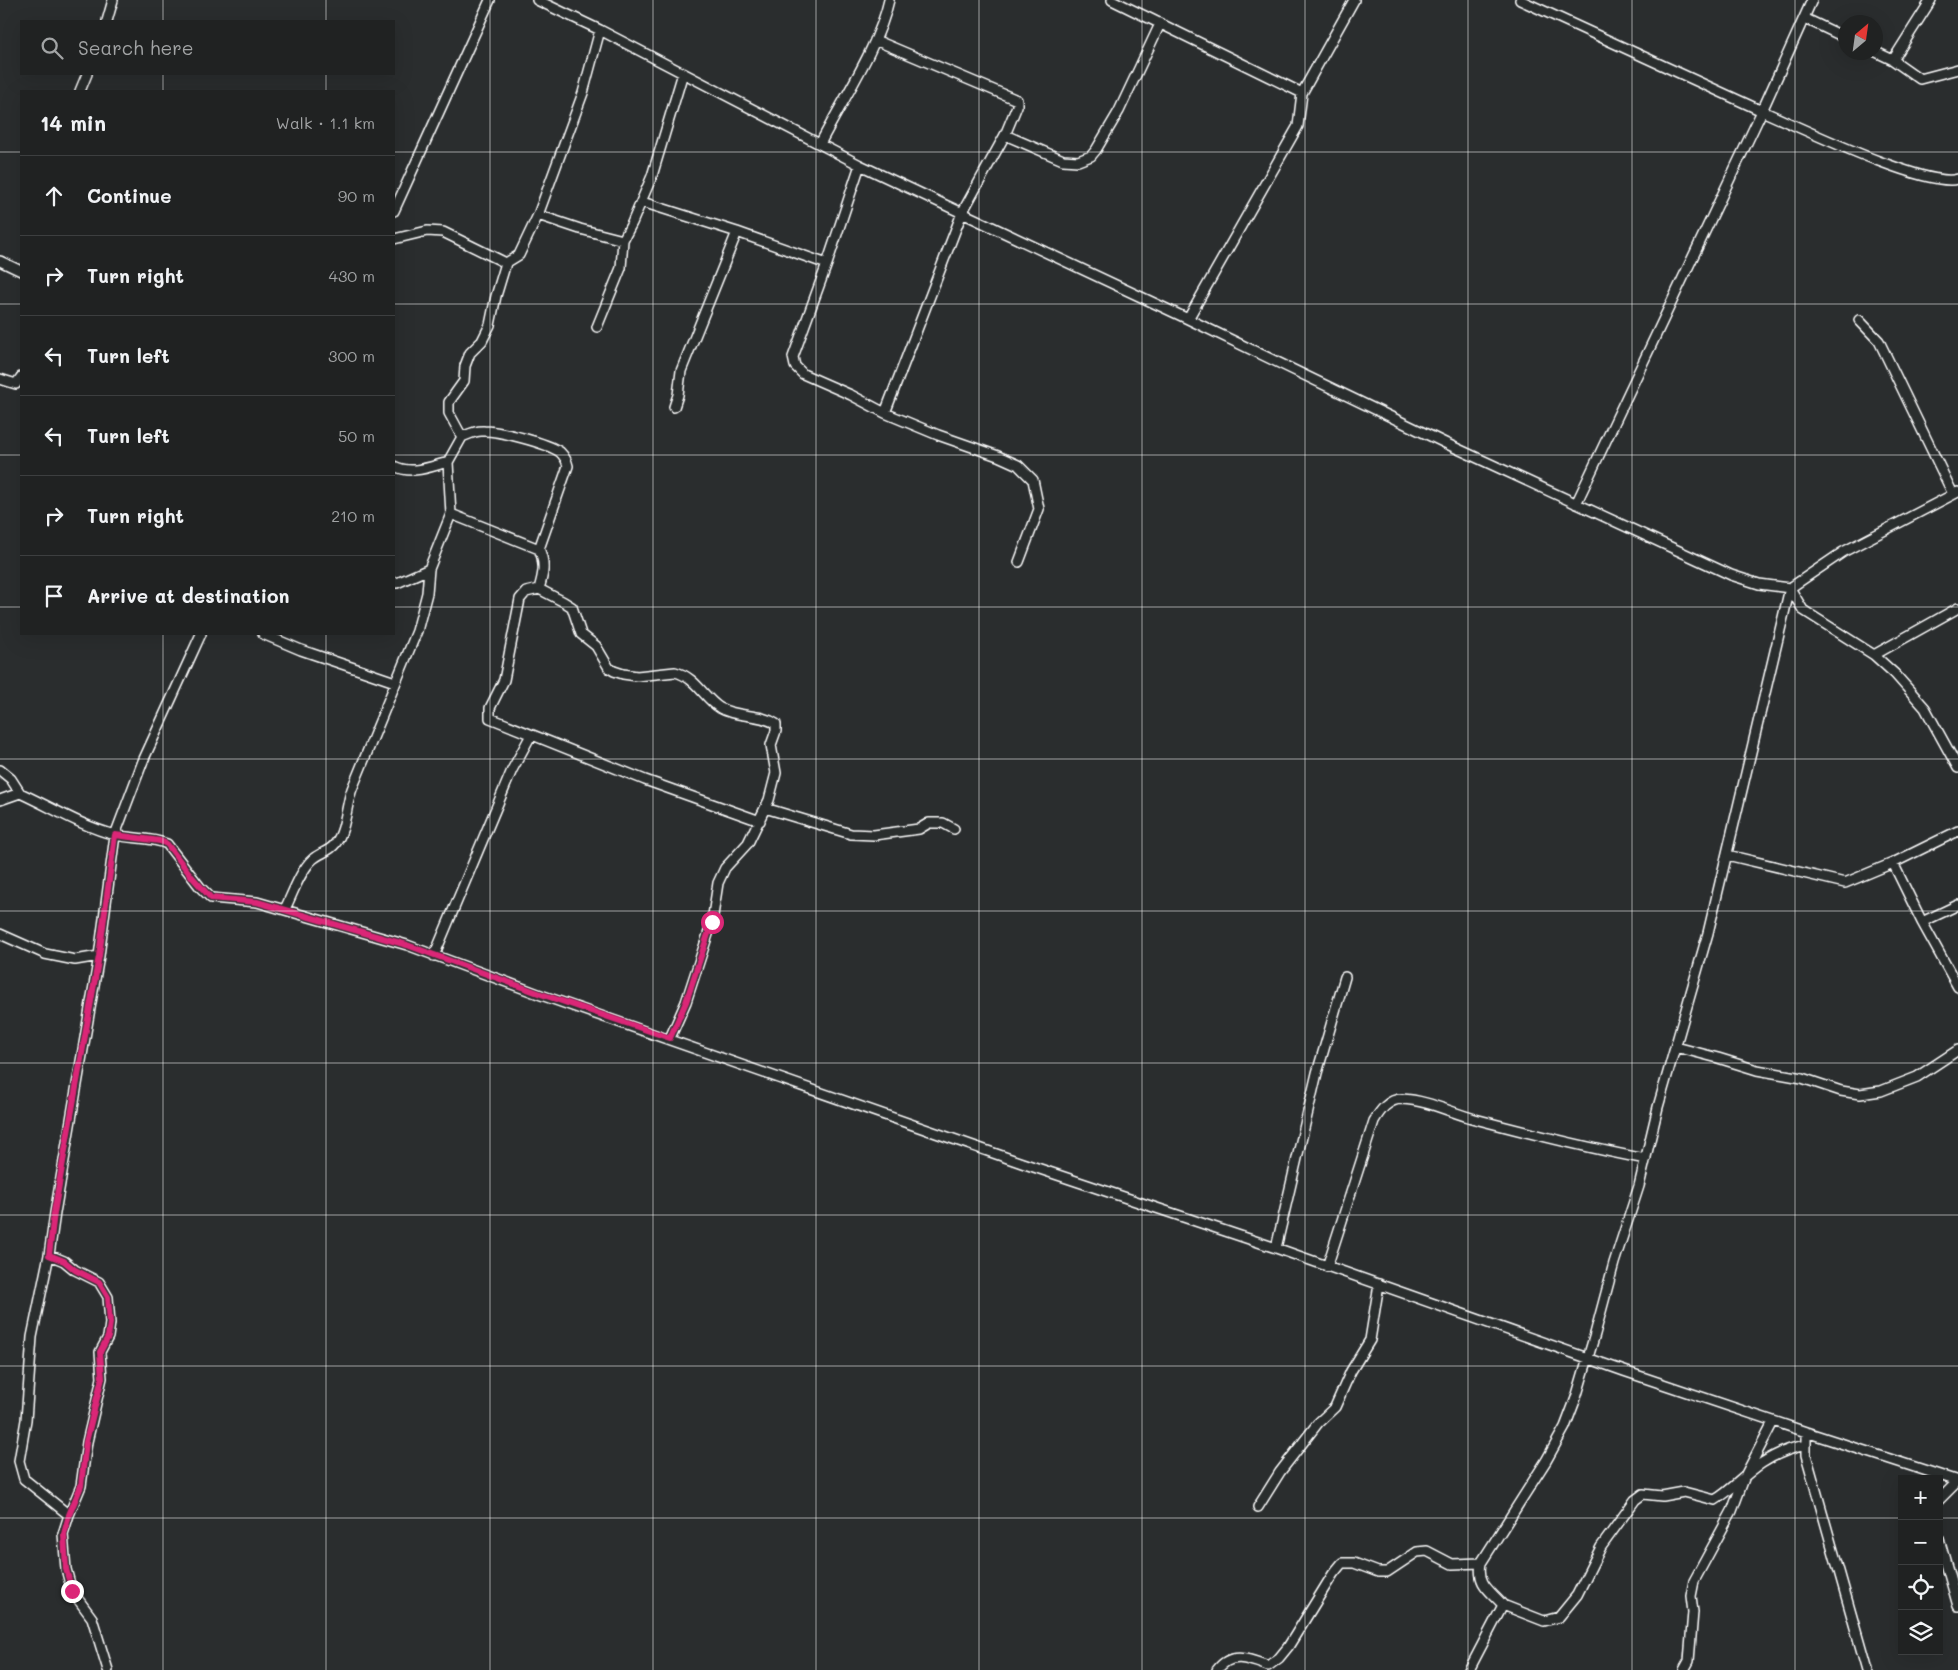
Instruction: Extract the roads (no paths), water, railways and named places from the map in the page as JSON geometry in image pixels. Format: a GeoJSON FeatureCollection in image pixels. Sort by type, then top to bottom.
{"type":"FeatureCollection","features":[{"type":"Feature","properties":{"kind":"street"},"geometry":{"type":"LineString","coordinates":[[107,20],[113,0]]}},
{"type":"Feature","properties":{"kind":"street"},"geometry":{"type":"LineString","coordinates":[[395,209],[490,0]]}},
{"type":"Feature","properties":{"kind":"street"},"geometry":{"type":"LineString","coordinates":[[538,0],[600,30],[860,165],[1188,319],[1444,443],[1731,575],[1759,584],[1790,588],[1843,552],[1956,493],[1879,341],[1859,320]]}},
{"type":"Feature","properties":{"kind":"street"},"geometry":{"type":"LineString","coordinates":[[820,144],[875,40],[889,0]]}},
{"type":"Feature","properties":{"kind":"street"},"geometry":{"type":"LineString","coordinates":[[1112,0],[1302,93]]}},
{"type":"Feature","properties":{"kind":"street"},"geometry":{"type":"LineString","coordinates":[[1188,319],[1298,126],[1302,93],[1354,0]]}},
{"type":"Feature","properties":{"kind":"street"},"geometry":{"type":"LineString","coordinates":[[1520,0],[1762,112],[1893,166],[1929,178],[1958,179]]}},
{"type":"Feature","properties":{"kind":"street"},"geometry":{"type":"LineString","coordinates":[[1576,504],[1628,390],[1762,112],[1812,0]]}},
{"type":"Feature","properties":{"kind":"street"},"geometry":{"type":"LineString","coordinates":[[1893,60],[1931,0]]}},
{"type":"Feature","properties":{"kind":"street"},"geometry":{"type":"LineString","coordinates":[[1804,18],[1838,34]]}},
{"type":"Feature","properties":{"kind":"street"},"geometry":{"type":"LineString","coordinates":[[1005,135],[1063,160],[1078,161],[1091,156],[1101,143],[1119,111],[1160,24]]}},
{"type":"Feature","properties":{"kind":"street"},"geometry":{"type":"LineString","coordinates":[[462,437],[449,413],[449,402],[464,381],[465,366],[470,353],[482,341],[490,326],[496,296],[506,263],[519,255],[538,215],[583,93],[600,30]]}},
{"type":"Feature","properties":{"kind":"street"},"geometry":{"type":"LineString","coordinates":[[875,40],[1017,100],[1017,106],[1005,135],[962,213],[884,413]]}},
{"type":"Feature","properties":{"kind":"street"},"geometry":{"type":"LineString","coordinates":[[1883,55],[1920,79],[1958,69]]}},
{"type":"Feature","properties":{"kind":"street"},"geometry":{"type":"LineString","coordinates":[[597,327],[621,268],[623,240],[642,202],[652,176],[683,73]]}},
{"type":"Feature","properties":{"kind":"street"},"geometry":{"type":"LineString","coordinates":[[80,90],[87,75]]}},
{"type":"Feature","properties":{"kind":"street"},"geometry":{"type":"LineString","coordinates":[[860,165],[793,357],[795,366],[803,374],[851,395],[884,413],[938,436],[1018,465],[1033,480],[1039,509],[1019,562]]}},
{"type":"Feature","properties":{"kind":"street"},"geometry":{"type":"LineString","coordinates":[[642,202],[737,232],[827,264]]}},
{"type":"Feature","properties":{"kind":"street"},"geometry":{"type":"LineString","coordinates":[[538,215],[580,229],[623,240]]}},
{"type":"Feature","properties":{"kind":"street"},"geometry":{"type":"LineString","coordinates":[[395,239],[427,231],[443,232],[506,263]]}},
{"type":"Feature","properties":{"kind":"street"},"geometry":{"type":"LineString","coordinates":[[674,407],[678,395],[681,371],[737,232]]}},
{"type":"Feature","properties":{"kind":"street"},"geometry":{"type":"LineString","coordinates":[[0,261],[20,271]]}},
{"type":"Feature","properties":{"kind":"street"},"geometry":{"type":"LineString","coordinates":[[0,379],[16,384],[20,378]]}},
{"type":"Feature","properties":{"kind":"street"},"geometry":{"type":"LineString","coordinates":[[285,909],[306,868],[313,859],[336,844],[344,824],[347,804],[352,789],[416,631],[427,593],[429,569],[452,514],[448,462],[462,437],[474,432],[484,431],[504,434],[560,452],[567,460],[568,466],[564,480],[539,549]]}},
{"type":"Feature","properties":{"kind":"street"},"geometry":{"type":"LineString","coordinates":[[395,466],[406,471],[418,470],[448,462]]}},
{"type":"Feature","properties":{"kind":"street"},"geometry":{"type":"LineString","coordinates":[[452,514],[539,549],[544,559],[539,590]]}},
{"type":"Feature","properties":{"kind":"street"},"geometry":{"type":"LineString","coordinates":[[395,582],[429,569]]}},
{"type":"Feature","properties":{"kind":"street"},"geometry":{"type":"LineString","coordinates":[[1790,588],[1804,610],[1874,655],[1895,674],[1925,708],[1958,768]]}},
{"type":"Feature","properties":{"kind":"street"},"geometry":{"type":"LineString","coordinates":[[1790,588],[1708,933],[1658,1107],[1646,1159],[1576,1398],[1564,1427],[1520,1505],[1481,1563],[1479,1575],[1483,1584],[1503,1605],[1544,1621],[1559,1617],[1577,1595],[1601,1547],[1635,1500],[1643,1494],[1662,1496],[1684,1492],[1715,1500],[1768,1460],[1795,1447],[1806,1445]]}},
{"type":"Feature","properties":{"kind":"street"},"geometry":{"type":"LineString","coordinates":[[670,1038],[686,1002],[712,922],[718,883],[725,868],[748,843],[760,821],[775,780],[775,765],[771,745],[776,731],[776,724],[770,720],[730,712],[721,708],[689,678],[681,673],[637,676],[614,671],[609,668],[596,646],[581,634],[572,608],[539,590],[526,592],[520,599],[504,680],[489,714],[490,718],[645,780],[760,821]]}},
{"type":"Feature","properties":{"kind":"street"},"geometry":{"type":"LineString","coordinates":[[1874,655],[1958,608]]}},
{"type":"Feature","properties":{"kind":"street"},"geometry":{"type":"LineString","coordinates":[[69,1515],[24,1479],[19,1461],[26,1420],[32,1337],[49,1255],[54,1213],[99,956],[115,835],[143,761],[201,635]]}},
{"type":"Feature","properties":{"kind":"street"},"geometry":{"type":"LineString","coordinates":[[265,635],[301,650],[395,682]]}},
{"type":"Feature","properties":{"kind":"street"},"geometry":{"type":"LineString","coordinates":[[434,956],[503,792],[531,735]]}},
{"type":"Feature","properties":{"kind":"street"},"geometry":{"type":"LineString","coordinates":[[0,770],[11,779],[20,793],[79,822],[115,835],[160,841],[167,844],[211,898],[257,902],[407,945],[1022,1163],[1276,1248],[1773,1422],[1958,1481],[1943,1496]]}},
{"type":"Feature","properties":{"kind":"street"},"geometry":{"type":"LineString","coordinates":[[0,800],[20,793]]}},
{"type":"Feature","properties":{"kind":"street"},"geometry":{"type":"LineString","coordinates":[[765,808],[852,834],[874,835],[919,829],[929,823],[943,823],[954,829]]}},
{"type":"Feature","properties":{"kind":"street"},"geometry":{"type":"LineString","coordinates":[[1727,855],[1845,883],[1894,863],[1958,831]]}},
{"type":"Feature","properties":{"kind":"street"},"geometry":{"type":"LineString","coordinates":[[1894,863],[1922,922],[1958,987]]}},
{"type":"Feature","properties":{"kind":"street"},"geometry":{"type":"LineString","coordinates":[[1922,922],[1958,905]]}},
{"type":"Feature","properties":{"kind":"street"},"geometry":{"type":"LineString","coordinates":[[0,934],[46,954],[75,960],[99,956]]}},
{"type":"Feature","properties":{"kind":"street"},"geometry":{"type":"LineString","coordinates":[[1276,1248],[1317,1073],[1345,977]]}},
{"type":"Feature","properties":{"kind":"street"},"geometry":{"type":"LineString","coordinates":[[1676,1048],[1756,1070],[1802,1078],[1841,1091],[1860,1094],[1880,1091],[1917,1077],[1958,1050]]}},
{"type":"Feature","properties":{"kind":"street"},"geometry":{"type":"LineString","coordinates":[[1327,1267],[1374,1121],[1382,1108],[1394,1100],[1402,1099],[1423,1103],[1552,1139],[1646,1159]]}},
{"type":"Feature","properties":{"kind":"street"},"geometry":{"type":"LineString","coordinates":[[49,1255],[64,1261],[75,1270],[99,1282],[108,1297],[110,1323],[108,1337],[100,1352],[102,1378],[86,1442],[81,1486],[69,1515],[64,1534],[66,1569],[72,1591],[92,1618],[108,1670]]}},
{"type":"Feature","properties":{"kind":"street"},"geometry":{"type":"LineString","coordinates":[[1258,1507],[1280,1472],[1318,1423],[1335,1407],[1352,1371],[1370,1340],[1379,1284]]}},
{"type":"Feature","properties":{"kind":"street"},"geometry":{"type":"LineString","coordinates":[[1684,1670],[1688,1661],[1693,1612],[1691,1596],[1694,1581],[1732,1511],[1745,1476],[1773,1422]]}},
{"type":"Feature","properties":{"kind":"street"},"geometry":{"type":"LineString","coordinates":[[1806,1432],[1806,1455],[1867,1670]]}},
{"type":"Feature","properties":{"kind":"street"},"geometry":{"type":"LineString","coordinates":[[1217,1670],[1223,1661],[1233,1658],[1248,1659],[1268,1666],[1279,1658],[1288,1647],[1333,1574],[1342,1564],[1354,1563],[1378,1572],[1387,1572],[1417,1552],[1427,1551],[1452,1564],[1481,1563]]}},
{"type":"Feature","properties":{"kind":"street"},"geometry":{"type":"LineString","coordinates":[[1943,1553],[1958,1606]]}},
{"type":"Feature","properties":{"kind":"street"},"geometry":{"type":"LineString","coordinates":[[1469,1670],[1503,1605]]}}]}
